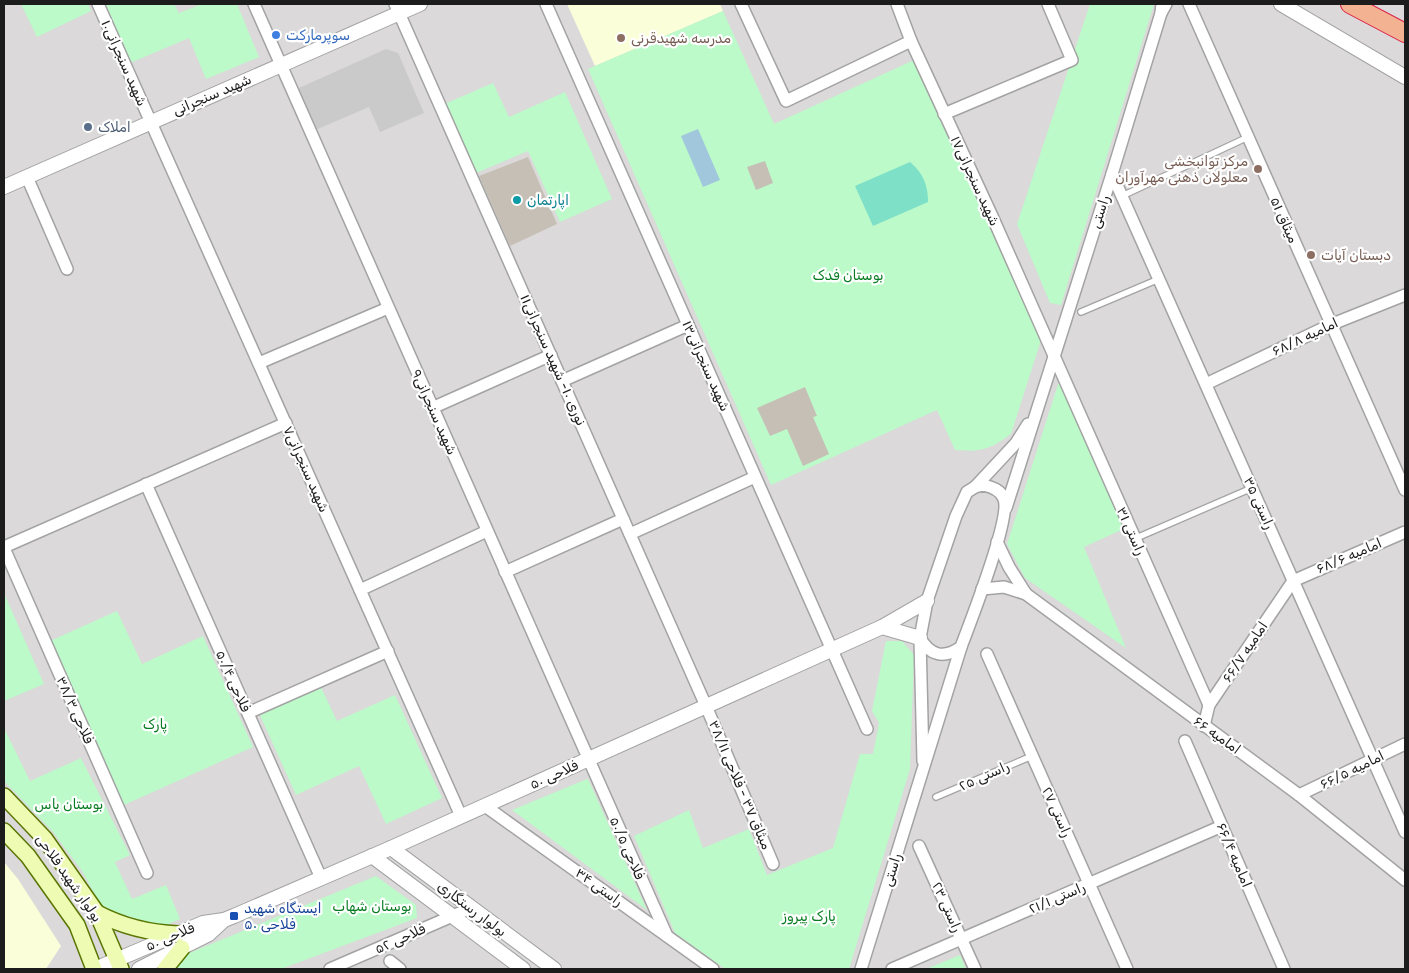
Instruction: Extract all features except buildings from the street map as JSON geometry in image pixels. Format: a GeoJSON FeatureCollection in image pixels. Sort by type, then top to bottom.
{"type":"FeatureCollection","features":[{"type":"Feature","properties":{"kind":"highway"},"geometry":{"type":"LineString","coordinates":[[1350,4],[1405,33]]}},
{"type":"Feature","properties":{"kind":"main road","name":"بولوار شهید فلاحی"},"geometry":{"type":"LineString","coordinates":[[4,796],[45,839],[97,914],[119,964]]}},
{"type":"Feature","properties":{"kind":"main road","name":"بولوار شهید فلاحی"},"geometry":{"type":"LineString","coordinates":[[4,831],[28,856],[76,925],[94,969]]}},
{"type":"Feature","properties":{"kind":"main road"},"geometry":{"type":"LineString","coordinates":[[97,914],[114,922],[180,941],[165,969]]}},
{"type":"Feature","properties":{"kind":"street","name":"شهید سنجرانی۱۰"},"geometry":{"type":"LineString","coordinates":[[98,4],[151,122]]}},
{"type":"Feature","properties":{"kind":"street","name":"شهید سنجرانی۹"},"geometry":{"type":"LineString","coordinates":[[254,4],[588,759]]}},
{"type":"Feature","properties":{"kind":"street","name":"شهید سنجرانی"},"geometry":{"type":"LineString","coordinates":[[4,186],[281,66],[397,8],[420,4]]}},
{"type":"Feature","properties":{"kind":"street","name":"شهید سنجرانی۱۳"},"geometry":{"type":"LineString","coordinates":[[546,4],[867,729]]}},
{"type":"Feature","properties":{"kind":"street"},"geometry":{"type":"LineString","coordinates":[[741,4],[786,101],[911,41]]}},
{"type":"Feature","properties":{"kind":"street","name":"شهید سنجرانی۱۷"},"geometry":{"type":"LineString","coordinates":[[896,4],[1054,357]]}},
{"type":"Feature","properties":{"kind":"street"},"geometry":{"type":"LineString","coordinates":[[944,114],[1072,60],[1048,4]]}},
{"type":"Feature","properties":{"kind":"street","name":"میثاق ۵۱"},"geometry":{"type":"LineString","coordinates":[[1189,4],[1330,325],[1405,490]]}},
{"type":"Feature","properties":{"kind":"street"},"geometry":{"type":"LineString","coordinates":[[1281,4],[1404,79]]}},
{"type":"Feature","properties":{"kind":"street","name":"راستی"},"geometry":{"type":"LineString","coordinates":[[861,969],[961,647],[997,542],[1036,410],[1112,174],[1163,7]]}},
{"type":"Feature","properties":{"kind":"street","name":"نوری ۱۰- شهید سنجرانی۱۱"},"geometry":{"type":"LineString","coordinates":[[397,8],[706,706]]}},
{"type":"Feature","properties":{"kind":"street","name":"شهید سنجرانی۷"},"geometry":{"type":"LineString","coordinates":[[151,122],[461,816]]}},
{"type":"Feature","properties":{"kind":"street","name":"راستی ۳۵"},"geometry":{"type":"LineString","coordinates":[[1112,174],[1405,832]]}},
{"type":"Feature","properties":{"kind":"street"},"geometry":{"type":"LineString","coordinates":[[26,177],[67,269]]}},
{"type":"Feature","properties":{"kind":"street","name":"امامیه ۶۸/۸"},"geometry":{"type":"LineString","coordinates":[[1206,384],[1330,325],[1405,295]]}},
{"type":"Feature","properties":{"kind":"street"},"geometry":{"type":"LineString","coordinates":[[259,363],[388,308]]}},
{"type":"Feature","properties":{"kind":"street"},"geometry":{"type":"LineString","coordinates":[[562,381],[688,325]]}},
{"type":"Feature","properties":{"kind":"street"},"geometry":{"type":"LineString","coordinates":[[432,408],[551,355]]}},
{"type":"Feature","properties":{"kind":"street","name":"راستی ۳۱"},"geometry":{"type":"LineString","coordinates":[[1054,357],[1209,705]]}},
{"type":"Feature","properties":{"kind":"street","name":"راستی"},"geometry":{"type":"LineString","coordinates":[[923,770],[920,638],[927,601],[956,516],[968,492],[975,487],[1016,443],[1036,410]]}},
{"type":"Feature","properties":{"kind":"street"},"geometry":{"type":"LineString","coordinates":[[4,548],[286,423]]}},
{"type":"Feature","properties":{"kind":"street"},"geometry":{"type":"LineString","coordinates":[[630,534],[755,477]]}},
{"type":"Feature","properties":{"kind":"street","name":"فلاحی ۵۰/۴"},"geometry":{"type":"LineString","coordinates":[[146,484],[321,878]]}},
{"type":"Feature","properties":{"kind":"street"},"geometry":{"type":"LineString","coordinates":[[975,487],[983,485],[992,486],[1000,492],[1006,508]]}},
{"type":"Feature","properties":{"kind":"street"},"geometry":{"type":"LineString","coordinates":[[505,572],[624,519]]}},
{"type":"Feature","properties":{"kind":"street"},"geometry":{"type":"LineString","coordinates":[[360,590],[487,531]]}},
{"type":"Feature","properties":{"kind":"street","name":"امامیه ۶۸/۶"},"geometry":{"type":"LineString","coordinates":[[1293,581],[1405,532]]}},
{"type":"Feature","properties":{"kind":"street"},"geometry":{"type":"LineString","coordinates":[[997,542],[1009,567],[1026,594]]}},
{"type":"Feature","properties":{"kind":"street","name":"فلاحی ۳۸/۳"},"geometry":{"type":"LineString","coordinates":[[4,548],[146,873]]}},
{"type":"Feature","properties":{"kind":"street","name":"امامیه ۶۶/۷"},"geometry":{"type":"LineString","coordinates":[[1204,726],[1209,705],[1293,581]]}},
{"type":"Feature","properties":{"kind":"street"},"geometry":{"type":"LineString","coordinates":[[982,589],[1004,588],[1026,594]]}},
{"type":"Feature","properties":{"kind":"street","name":"امامیه ۶۶"},"geometry":{"type":"LineString","coordinates":[[1026,594],[1299,795],[1405,880]]}},
{"type":"Feature","properties":{"kind":"street","name":"فلاحی ۵۰"},"geometry":{"type":"LineString","coordinates":[[139,969],[204,923],[224,920],[391,848],[882,627],[927,601]]}},
{"type":"Feature","properties":{"kind":"street"},"geometry":{"type":"LineString","coordinates":[[882,627],[920,638],[925,646],[933,652],[943,655],[953,653],[961,647]]}},
{"type":"Feature","properties":{"kind":"street"},"geometry":{"type":"LineString","coordinates":[[248,713],[388,651]]}},
{"type":"Feature","properties":{"kind":"street","name":"راستی ۲۷"},"geometry":{"type":"LineString","coordinates":[[987,654],[1126,969]]}},
{"type":"Feature","properties":{"kind":"street","name":"میثاق ۳۷ - فلاحی ۳۸/۱۱"},"geometry":{"type":"LineString","coordinates":[[706,706],[773,864]]}},
{"type":"Feature","properties":{"kind":"street","name":"امامیه ۶۶/۴"},"geometry":{"type":"LineString","coordinates":[[1185,741],[1284,969]]}},
{"type":"Feature","properties":{"kind":"street","name":"امامیه ۶۶/۵"},"geometry":{"type":"LineString","coordinates":[[1299,795],[1405,744]]}},
{"type":"Feature","properties":{"kind":"street","name":"فلاحی ۵۰/۵"},"geometry":{"type":"LineString","coordinates":[[588,759],[667,936]]}},
{"type":"Feature","properties":{"kind":"street","name":"راستی ۳۴"},"geometry":{"type":"LineString","coordinates":[[485,806],[713,969]]}},
{"type":"Feature","properties":{"kind":"street","name":"راستی ۲۱/۱"},"geometry":{"type":"LineString","coordinates":[[892,969],[1222,826]]}},
{"type":"Feature","properties":{"kind":"street","name":"راستی ۲۳"},"geometry":{"type":"LineString","coordinates":[[920,846],[975,969]]}},
{"type":"Feature","properties":{"kind":"street","name":"بولوار رستگاری"},"geometry":{"type":"LineString","coordinates":[[391,848],[554,969]]}},
{"type":"Feature","properties":{"kind":"street","name":"بولوار رستگاری"},"geometry":{"type":"LineString","coordinates":[[372,856],[523,969]]}},
{"type":"Feature","properties":{"kind":"street","name":"فلاحی ۵۲"},"geometry":{"type":"LineString","coordinates":[[330,969],[471,908]]}},
{"type":"Feature","properties":{"kind":"street","name":"فلاحی ۵۰"},"geometry":{"type":"LineString","coordinates":[[94,969],[119,964],[180,941]]}},
{"type":"Feature","properties":{"kind":"street"},"geometry":{"type":"LineString","coordinates":[[390,961],[400,969]]}},
{"type":"Feature","properties":{"kind":"lane"},"geometry":{"type":"LineString","coordinates":[[1122,196],[1248,137]]}},
{"type":"Feature","properties":{"kind":"lane"},"geometry":{"type":"LineString","coordinates":[[1081,312],[1159,279]]}},
{"type":"Feature","properties":{"kind":"lane"},"geometry":{"type":"LineString","coordinates":[[1134,539],[1252,488]]}},
{"type":"Feature","properties":{"kind":"lane","name":"راستی ۲۵"},"geometry":{"type":"LineString","coordinates":[[936,797],[1032,756]]}},
{"type":"Feature","properties":{"kind":"shaded area"},"geometry":{"type":"Polygon","coordinates":[[[4,4],[1405,4],[1405,969],[4,969],[4,4]]]}},
{"type":"Feature","properties":{"kind":"shaded area","name":"مدرسه شهیدقرنی"},"geometry":{"type":"Polygon","coordinates":[[[567,4],[720,4],[723,11],[595,66],[567,4]]]}},
{"type":"Feature","properties":{"kind":"shaded area"},"geometry":{"type":"Polygon","coordinates":[[[386,49],[398,53],[424,113],[380,132],[369,107],[313,131],[298,96],[299,88],[386,49]]]}},
{"type":"Feature","properties":{"kind":"shaded area"},"geometry":{"type":"Polygon","coordinates":[[[4,862],[18,879],[61,946],[46,969],[4,969],[4,862]]]}},
{"type":"Feature","properties":{"kind":"green space"},"geometry":{"type":"Polygon","coordinates":[[[21,4],[88,4],[91,11],[37,37],[21,4]]]}},
{"type":"Feature","properties":{"kind":"green space"},"geometry":{"type":"Polygon","coordinates":[[[106,4],[174,4],[179,13],[202,4],[237,4],[259,57],[206,79],[189,38],[130,63],[106,4]]]}},
{"type":"Feature","properties":{"kind":"green space"},"geometry":{"type":"Polygon","coordinates":[[[1090,4],[1154,4],[1061,305],[1050,303],[1017,224],[1090,4]]]}},
{"type":"Feature","properties":{"kind":"green space","name":"بوستان فدک"},"geometry":{"type":"Polygon","coordinates":[[[723,11],[774,124],[912,61],[918,60],[1043,334],[1011,434],[984,449],[972,451],[955,450],[937,410],[771,485],[588,69],[723,11]]]}},
{"type":"Feature","properties":{"kind":"green space"},"geometry":{"type":"Polygon","coordinates":[[[493,83],[509,117],[565,92],[612,199],[560,222],[528,151],[469,176],[440,106],[493,83]]]}},
{"type":"Feature","properties":{"kind":"green space"},"geometry":{"type":"Polygon","coordinates":[[[910,162],[924,180],[928,202],[873,226],[855,186],[910,162]]]}},
{"type":"Feature","properties":{"kind":"green space"},"geometry":{"type":"Polygon","coordinates":[[[1062,372],[1130,526],[1084,547],[1126,648],[1025,578],[1007,544],[1062,372]]]}},
{"type":"Feature","properties":{"kind":"green space"},"geometry":{"type":"Polygon","coordinates":[[[4,593],[44,684],[4,701],[4,593]]]}},
{"type":"Feature","properties":{"kind":"green space","name":"پارک"},"geometry":{"type":"Polygon","coordinates":[[[117,611],[142,664],[203,636],[253,747],[124,805],[50,641],[117,611]]]}},
{"type":"Feature","properties":{"kind":"green space","name":"پارک پیروز"},"geometry":{"type":"Polygon","coordinates":[[[886,641],[902,641],[914,655],[910,769],[849,969],[725,969],[675,933],[634,836],[689,810],[703,848],[749,829],[767,875],[833,848],[860,754],[873,754],[879,723],[872,711],[886,641]]]}},
{"type":"Feature","properties":{"kind":"green space"},"geometry":{"type":"Polygon","coordinates":[[[320,685],[337,721],[395,695],[442,798],[386,824],[359,766],[296,795],[259,713],[320,685]]]}},
{"type":"Feature","properties":{"kind":"green space","name":"بوستان یاس"},"geometry":{"type":"Polygon","coordinates":[[[4,728],[30,781],[81,758],[130,855],[115,862],[132,899],[166,885],[180,919],[160,928],[105,913],[82,871],[53,832],[4,781],[4,728]]]}},
{"type":"Feature","properties":{"kind":"green space"},"geometry":{"type":"Polygon","coordinates":[[[588,779],[647,910],[512,810],[588,779]]]}},
{"type":"Feature","properties":{"kind":"green space","name":"بوستان شهاب"},"geometry":{"type":"Polygon","coordinates":[[[376,876],[416,905],[417,918],[281,969],[173,969],[182,956],[376,876]]]}},
{"type":"Feature","properties":{"kind":"green space"},"geometry":{"type":"Polygon","coordinates":[[[960,955],[966,969],[926,969],[960,955]]]}},
{"type":"Feature","properties":{"kind":"water"},"geometry":{"type":"Polygon","coordinates":[[[698,129],[720,180],[703,187],[681,136],[698,129]]]}},
{"type":"Feature","properties":{"kind":"place","name":"سوپرمارکت"},"geometry":{"type":"Point","coordinates":[276,35]}},
{"type":"Feature","properties":{"kind":"place","name":"مدرسه شهیدقرنی"},"geometry":{"type":"Point","coordinates":[621,38]}},
{"type":"Feature","properties":{"kind":"place","name":"املاک"},"geometry":{"type":"Point","coordinates":[88,127]}},
{"type":"Feature","properties":{"kind":"place","name":"مرکز توانبخشی معلولان ذهنی مهرآوران"},"geometry":{"type":"Point","coordinates":[1258,169]}},
{"type":"Feature","properties":{"kind":"place","name":"اپارتمان"},"geometry":{"type":"Point","coordinates":[517,200]}},
{"type":"Feature","properties":{"kind":"place","name":"دبستان آیات"},"geometry":{"type":"Point","coordinates":[1311,255]}},
{"type":"Feature","properties":{"kind":"place","name":"ایستگاه شهید فلاحی ۵۰"},"geometry":{"type":"Point","coordinates":[234,916]}}]}
